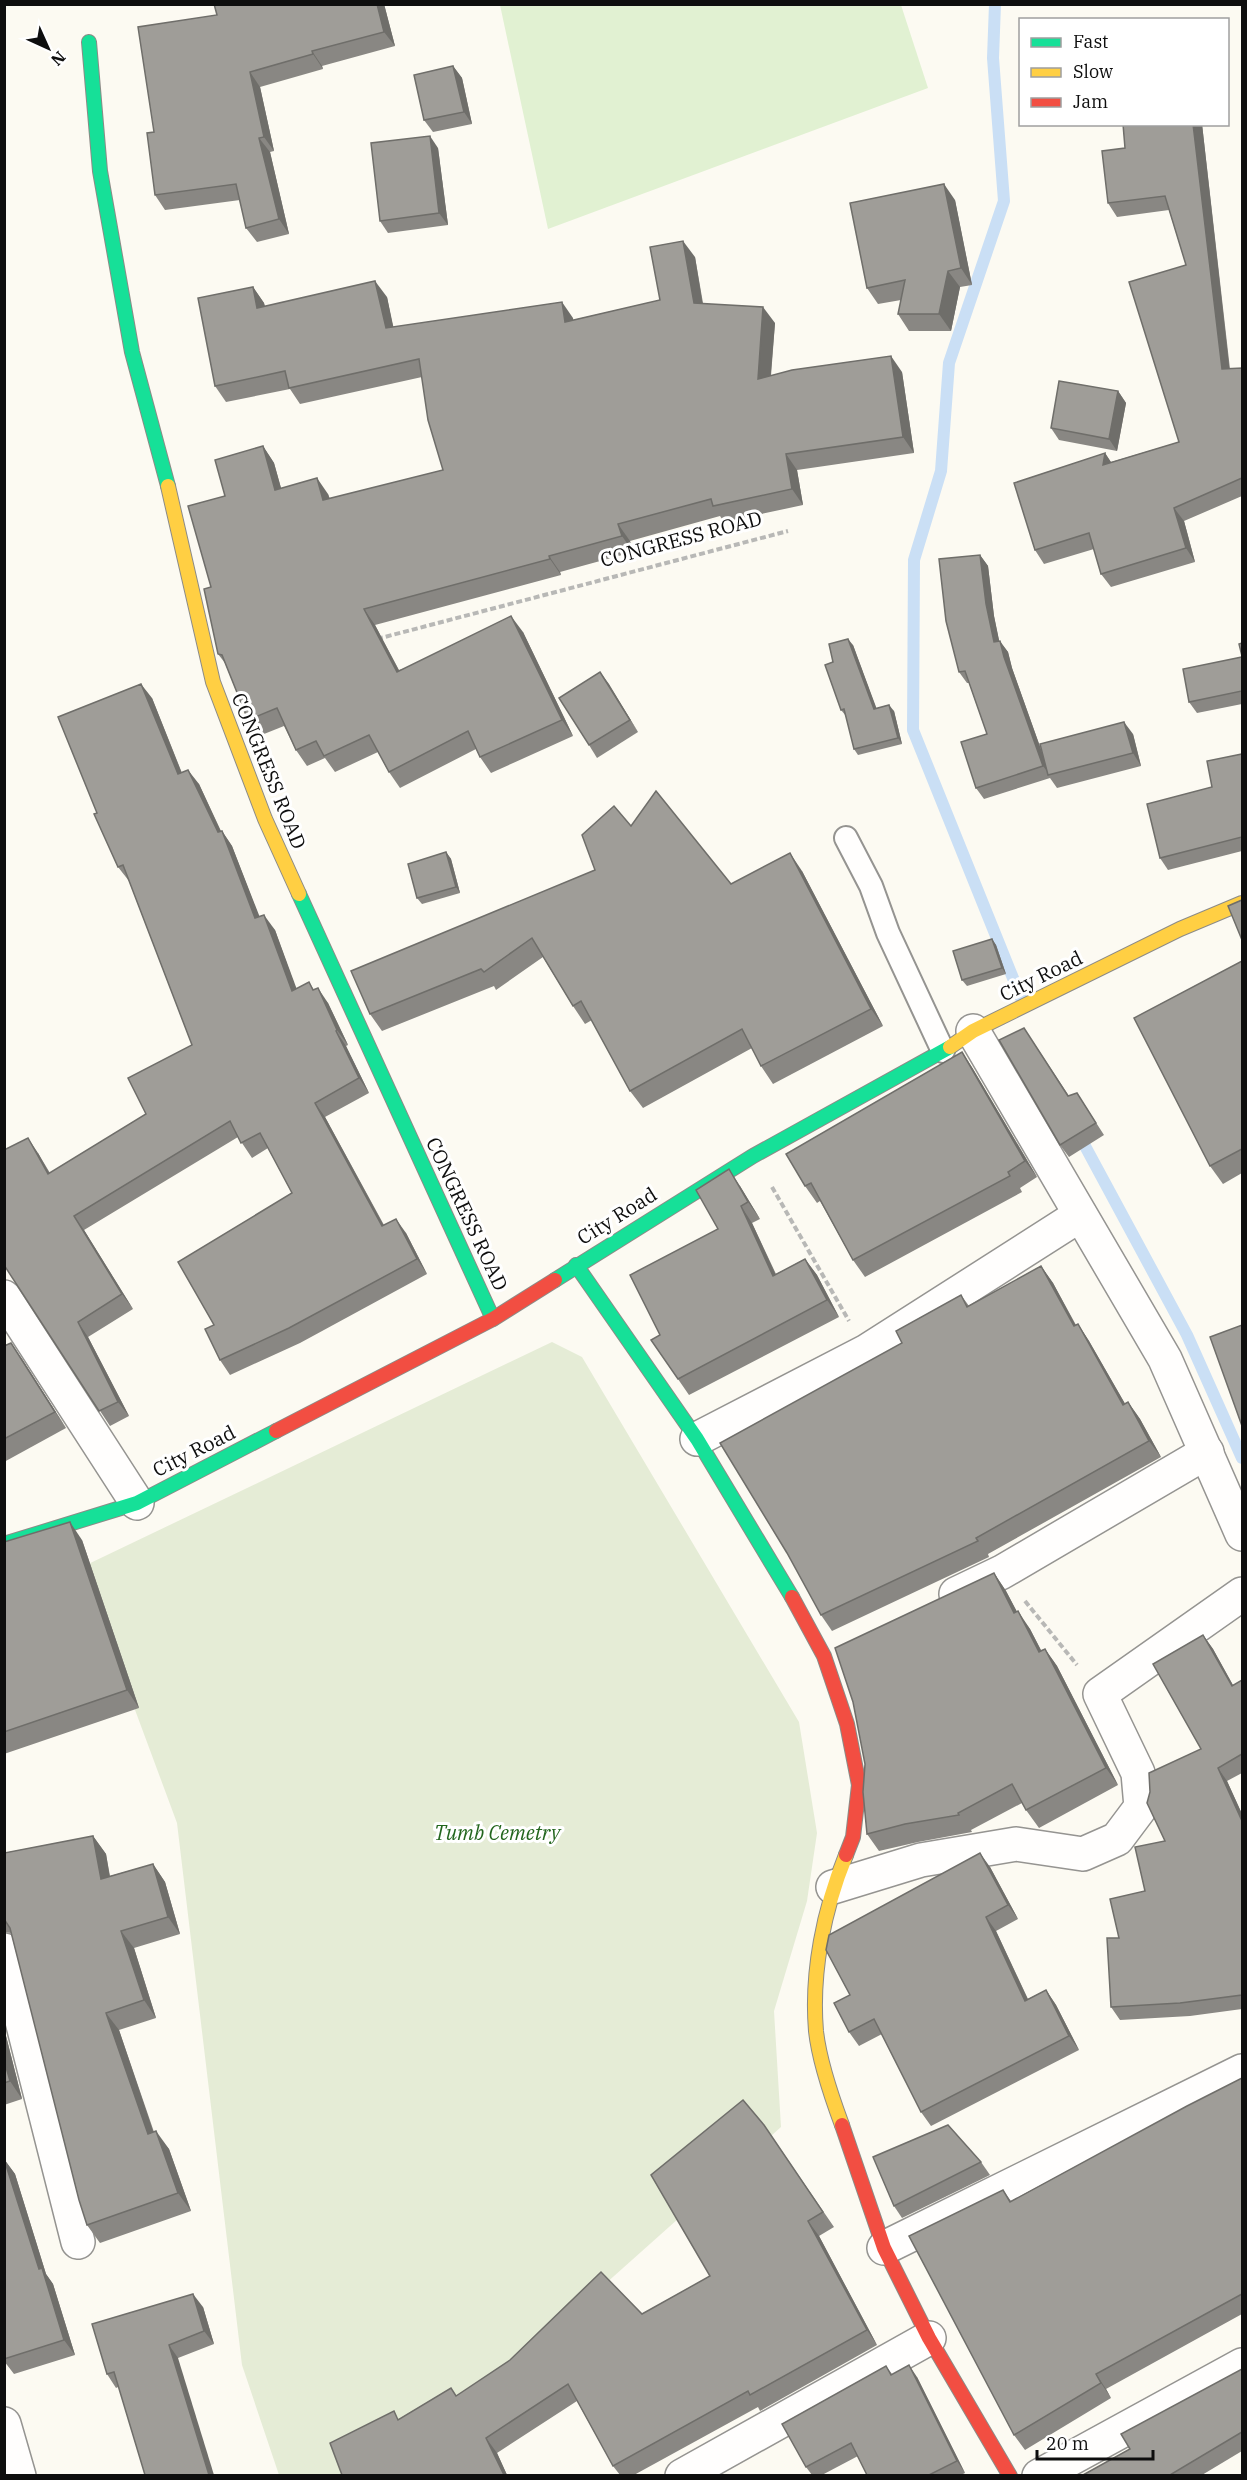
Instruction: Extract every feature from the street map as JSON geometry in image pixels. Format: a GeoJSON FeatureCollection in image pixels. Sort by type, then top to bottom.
{"type":"FeatureCollection","features":[{"type":"Feature","properties":{"kind":"street","name":"CONGRESS ROAD"},"geometry":{"type":"LineString","coordinates":[[89,42],[100,171],[132,352],[175,513],[213,682],[265,819],[493,1319]]}},
{"type":"Feature","properties":{"kind":"street","name":"City Road"},"geometry":{"type":"LineString","coordinates":[[4,1544],[136,1503],[493,1319],[753,1155],[943,1051],[973,1031],[1180,929],[1242,903]]}},
{"type":"Feature","properties":{"kind":"street"},"geometry":{"type":"LineString","coordinates":[[973,1031],[1165,1359],[1242,1534]]}},
{"type":"Feature","properties":{"kind":"street"},"geometry":{"type":"LineString","coordinates":[[697,1439],[867,1351],[1080,1215]]}},
{"type":"Feature","properties":{"kind":"street"},"geometry":{"type":"LineString","coordinates":[[576,1265],[697,1439],[782,1579],[824,1656],[847,1724],[859,1785],[853,1837],[833,1887],[817,1963],[816,2032],[833,2100],[884,2248],[929,2338],[1010,2475]]}},
{"type":"Feature","properties":{"kind":"street"},"geometry":{"type":"LineString","coordinates":[[4,1297],[136,1503]]}},
{"type":"Feature","properties":{"kind":"street"},"geometry":{"type":"LineString","coordinates":[[929,1607],[1002,1572],[1207,1452]]}},
{"type":"Feature","properties":{"kind":"street"},"geometry":{"type":"LineString","coordinates":[[833,1887],[921,1860],[985,1849],[1016,1844],[1083,1854],[1117,1839],[1141,1807],[1138,1773],[1100,1694],[1242,1594]]}},
{"type":"Feature","properties":{"kind":"street"},"geometry":{"type":"LineString","coordinates":[[824,1656],[856,1641]]}},
{"type":"Feature","properties":{"kind":"street"},"geometry":{"type":"LineString","coordinates":[[4,1950],[78,2242]]}},
{"type":"Feature","properties":{"kind":"street"},"geometry":{"type":"LineString","coordinates":[[884,2248],[1242,2071]]}},
{"type":"Feature","properties":{"kind":"street"},"geometry":{"type":"LineString","coordinates":[[682,2475],[929,2338]]}},
{"type":"Feature","properties":{"kind":"street"},"geometry":{"type":"LineString","coordinates":[[1040,2475],[1242,2365]]}},
{"type":"Feature","properties":{"kind":"street"},"geometry":{"type":"LineString","coordinates":[[4,2424],[19,2475]]}},
{"type":"Feature","properties":{"kind":"lane"},"geometry":{"type":"LineString","coordinates":[[846,838],[871,886],[888,933],[943,1051]]}},
{"type":"Feature","properties":{"kind":"path","name":"CONGRESS ROAD"},"geometry":{"type":"LineString","coordinates":[[374,640],[788,531]]}},
{"type":"Feature","properties":{"kind":"path"},"geometry":{"type":"LineString","coordinates":[[753,1155],[867,1351]]}},
{"type":"Feature","properties":{"kind":"path"},"geometry":{"type":"LineString","coordinates":[[1002,1572],[1100,1694]]}},
{"type":"Feature","properties":{"kind":"green space"},"geometry":{"type":"Polygon","coordinates":[[[500,5],[901,5],[928,88],[548,229],[500,5]]]}},
{"type":"Feature","properties":{"kind":"green space","name":"Tumb Cemetry"},"geometry":{"type":"Polygon","coordinates":[[[552,1342],[582,1357],[799,1722],[817,1833],[807,1901],[774,2011],[781,2127],[446,2426],[367,2475],[279,2475],[242,2365],[177,1823],[82,1567],[552,1342]]]}},
{"type":"Feature","properties":{"kind":"building"},"geometry":{"type":"Polygon","coordinates":[[[214,4],[377,4],[384,32],[312,51],[313,54],[250,72],[264,137],[259,138],[279,219],[246,228],[236,184],[155,195],[147,133],[154,132],[138,27],[217,15],[214,4]]]}},
{"type":"Feature","properties":{"kind":"building"},"geometry":{"type":"Polygon","coordinates":[[[453,66],[464,112],[424,120],[414,75],[453,66]]]}},
{"type":"Feature","properties":{"kind":"building"},"geometry":{"type":"Polygon","coordinates":[[[1123,126],[1193,126],[1222,369],[1242,368],[1242,478],[1174,508],[1186,548],[1101,574],[1089,533],[1035,550],[1014,483],[1105,453],[1103,465],[1179,442],[1129,282],[1186,265],[1165,196],[1108,203],[1102,151],[1125,148],[1123,126]]]}},
{"type":"Feature","properties":{"kind":"building"},"geometry":{"type":"Polygon","coordinates":[[[430,136],[439,213],[380,221],[371,143],[430,136]]]}},
{"type":"Feature","properties":{"kind":"building"},"geometry":{"type":"Polygon","coordinates":[[[944,184],[961,268],[948,271],[939,314],[898,314],[905,280],[867,288],[850,203],[944,184]]]}},
{"type":"Feature","properties":{"kind":"building"},"geometry":{"type":"Polygon","coordinates":[[[683,241],[694,303],[763,307],[758,379],[792,370],[891,356],[903,437],[786,454],[792,489],[713,506],[711,499],[618,524],[622,536],[549,556],[550,559],[364,609],[397,672],[511,616],[562,720],[480,757],[468,731],[389,772],[369,735],[324,756],[316,741],[296,750],[277,708],[248,720],[222,655],[218,654],[204,589],[211,587],[188,506],[225,496],[215,460],[263,446],[275,490],[317,478],[323,500],[443,470],[428,420],[419,359],[289,388],[285,371],[215,386],[198,298],[253,287],[257,308],[375,281],[386,328],[562,302],[565,322],[660,300],[650,247],[683,241]]]}},
{"type":"Feature","properties":{"kind":"building"},"geometry":{"type":"Polygon","coordinates":[[[1059,381],[1118,391],[1109,439],[1051,428],[1059,381]]]}},
{"type":"Feature","properties":{"kind":"building"},"geometry":{"type":"Polygon","coordinates":[[[980,555],[986,604],[994,642],[1000,641],[1043,766],[976,788],[961,742],[987,734],[965,671],[959,672],[946,621],[939,559],[980,555]]]}},
{"type":"Feature","properties":{"kind":"building"},"geometry":{"type":"Polygon","coordinates":[[[848,639],[874,709],[889,705],[898,738],[854,749],[844,709],[841,710],[825,665],[833,662],[829,644],[848,639]]]}},
{"type":"Feature","properties":{"kind":"building"},"geometry":{"type":"Polygon","coordinates":[[[1242,657],[1242,691],[1189,702],[1183,669],[1242,657]]]}},
{"type":"Feature","properties":{"kind":"building"},"geometry":{"type":"Polygon","coordinates":[[[600,672],[630,720],[589,745],[559,698],[600,672]]]}},
{"type":"Feature","properties":{"kind":"building"},"geometry":{"type":"Polygon","coordinates":[[[141,684],[178,774],[188,770],[218,832],[222,831],[255,918],[264,915],[292,991],[309,982],[313,990],[318,988],[359,1078],[315,1103],[382,1226],[396,1219],[417,1259],[289,1328],[220,1360],[205,1329],[214,1325],[178,1262],[292,1193],[260,1133],[241,1143],[230,1121],[74,1216],[122,1294],[78,1322],[118,1402],[99,1411],[4,1265],[4,1150],[28,1138],[48,1174],[146,1114],[128,1078],[192,1045],[123,865],[118,867],[94,814],[97,813],[58,717],[141,684]]]}},
{"type":"Feature","properties":{"kind":"building"},"geometry":{"type":"Polygon","coordinates":[[[1124,722],[1133,753],[1048,775],[1040,744],[1124,722]]]}},
{"type":"Feature","properties":{"kind":"building"},"geometry":{"type":"Polygon","coordinates":[[[1242,754],[1242,837],[1160,858],[1147,804],[1212,787],[1207,761],[1242,754]]]}},
{"type":"Feature","properties":{"kind":"building"},"geometry":{"type":"Polygon","coordinates":[[[656,791],[731,884],[790,853],[871,1009],[761,1066],[742,1029],[630,1091],[581,1001],[573,1006],[532,938],[484,972],[481,969],[370,1014],[351,971],[595,870],[582,835],[614,806],[631,826],[656,791]]]}},
{"type":"Feature","properties":{"kind":"building"},"geometry":{"type":"Polygon","coordinates":[[[446,852],[456,887],[417,898],[408,864],[446,852]]]}},
{"type":"Feature","properties":{"kind":"building"},"geometry":{"type":"Polygon","coordinates":[[[1242,900],[1242,940],[1228,906],[1242,900]]]}},
{"type":"Feature","properties":{"kind":"building"},"geometry":{"type":"Polygon","coordinates":[[[992,939],[1002,968],[962,980],[953,951],[992,939]]]}},
{"type":"Feature","properties":{"kind":"building"},"geometry":{"type":"Polygon","coordinates":[[[1242,961],[1242,1149],[1210,1166],[1134,1018],[1242,961]]]}},
{"type":"Feature","properties":{"kind":"building"},"geometry":{"type":"Polygon","coordinates":[[[1024,1028],[1068,1096],[1077,1093],[1096,1123],[1060,1145],[999,1040],[1024,1028]]]}},
{"type":"Feature","properties":{"kind":"building"},"geometry":{"type":"Polygon","coordinates":[[[962,1052],[1025,1161],[1008,1172],[1010,1176],[853,1260],[811,1183],[805,1186],[786,1154],[962,1052]]]}},
{"type":"Feature","properties":{"kind":"building"},"geometry":{"type":"Polygon","coordinates":[[[729,1169],[748,1202],[741,1206],[773,1276],[805,1259],[827,1300],[678,1379],[651,1340],[660,1335],[630,1275],[718,1229],[696,1190],[729,1169]]]}},
{"type":"Feature","properties":{"kind":"building"},"geometry":{"type":"Polygon","coordinates":[[[1041,1266],[1074,1326],[1078,1324],[1123,1405],[1128,1402],[1149,1441],[976,1538],[978,1541],[821,1615],[787,1553],[720,1443],[902,1343],[896,1331],[961,1295],[967,1307],[1041,1266]]]}},
{"type":"Feature","properties":{"kind":"building"},"geometry":{"type":"Polygon","coordinates":[[[1242,1325],[1242,1426],[1210,1337],[1242,1325]]]}},
{"type":"Feature","properties":{"kind":"building"},"geometry":{"type":"Polygon","coordinates":[[[11,1343],[55,1412],[4,1439],[4,1346],[11,1343]]]}},
{"type":"Feature","properties":{"kind":"building"},"geometry":{"type":"Polygon","coordinates":[[[70,1522],[127,1690],[4,1732],[4,1542],[70,1522]]]}},
{"type":"Feature","properties":{"kind":"building"},"geometry":{"type":"Polygon","coordinates":[[[994,1573],[1014,1613],[1018,1611],[1039,1652],[1045,1649],[1106,1768],[1026,1810],[1012,1784],[958,1813],[959,1815],[905,1824],[867,1834],[863,1792],[865,1764],[853,1702],[835,1648],[994,1573]]]}},
{"type":"Feature","properties":{"kind":"building"},"geometry":{"type":"Polygon","coordinates":[[[1203,1635],[1232,1686],[1242,1680],[1242,1754],[1218,1768],[1242,1821],[1242,1995],[1180,2003],[1111,2007],[1107,1938],[1119,1938],[1110,1899],[1145,1891],[1135,1847],[1165,1841],[1147,1803],[1150,1792],[1149,1773],[1201,1749],[1153,1664],[1203,1635]]]}},
{"type":"Feature","properties":{"kind":"building"},"geometry":{"type":"Polygon","coordinates":[[[93,1836],[101,1879],[153,1864],[168,1917],[121,1931],[144,2000],[106,2013],[148,2134],[156,2131],[178,2193],[87,2225],[10,1928],[4,1919],[4,1853],[93,1836]]]}},
{"type":"Feature","properties":{"kind":"building"},"geometry":{"type":"Polygon","coordinates":[[[980,1853],[1008,1905],[986,1917],[1025,2001],[1046,1990],[1069,2036],[921,2112],[874,2019],[849,2032],[834,2003],[850,1995],[826,1950],[829,1935],[980,1853]]]}},
{"type":"Feature","properties":{"kind":"building"},"geometry":{"type":"Polygon","coordinates":[[[4,2060],[10,2081],[4,2083],[4,2060]]]}},
{"type":"Feature","properties":{"kind":"building"},"geometry":{"type":"Polygon","coordinates":[[[1242,2078],[1242,2294],[1096,2374],[1101,2383],[1014,2435],[909,2236],[1003,2190],[1010,2202],[1242,2078]]]}},
{"type":"Feature","properties":{"kind":"building"},"geometry":{"type":"Polygon","coordinates":[[[743,2100],[764,2125],[823,2212],[808,2221],[867,2330],[750,2395],[748,2391],[613,2466],[568,2384],[486,2438],[504,2475],[342,2475],[330,2443],[394,2411],[398,2420],[451,2388],[456,2396],[510,2360],[601,2272],[642,2314],[710,2276],[651,2175],[743,2100]]]}},
{"type":"Feature","properties":{"kind":"building"},"geometry":{"type":"Polygon","coordinates":[[[948,2125],[981,2162],[894,2206],[873,2157],[948,2125]]]}},
{"type":"Feature","properties":{"kind":"building"},"geometry":{"type":"Polygon","coordinates":[[[4,2159],[64,2340],[4,2359],[4,2159]]]}},
{"type":"Feature","properties":{"kind":"building"},"geometry":{"type":"Polygon","coordinates":[[[193,2294],[204,2331],[169,2345],[209,2475],[145,2475],[114,2372],[107,2374],[92,2324],[193,2294]]]}},
{"type":"Feature","properties":{"kind":"building"},"geometry":{"type":"Polygon","coordinates":[[[909,2365],[957,2461],[929,2475],[867,2475],[851,2443],[806,2467],[782,2424],[886,2366],[891,2375],[909,2365]]]}},
{"type":"Feature","properties":{"kind":"building"},"geometry":{"type":"Polygon","coordinates":[[[1242,2369],[1242,2432],[1170,2475],[1083,2475],[1130,2449],[1121,2434],[1242,2369]]]}},
{"type":"Feature","properties":{"kind":"waterway"},"geometry":{"type":"LineString","coordinates":[[995,4],[993,58],[1004,201],[949,363],[941,471],[914,560],[913,730],[1021,998]]}},
{"type":"Feature","properties":{"kind":"waterway"},"geometry":{"type":"LineString","coordinates":[[1078,1133],[1187,1335],[1242,1458]]}},
{"type":"Feature","properties":{"kind":"traffic: fast"},"geometry":{"type":"LineString","coordinates":[[89,42],[100,171],[132,352],[168,486]]}},
{"type":"Feature","properties":{"kind":"traffic: fast"},"geometry":{"type":"LineString","coordinates":[[299,894],[493,1319]]}},
{"type":"Feature","properties":{"kind":"traffic: fast"},"geometry":{"type":"LineString","coordinates":[[555,1280],[753,1156],[950,1047]]}},
{"type":"Feature","properties":{"kind":"traffic: fast"},"geometry":{"type":"LineString","coordinates":[[576,1265],[697,1439],[792,1597]]}},
{"type":"Feature","properties":{"kind":"traffic: fast"},"geometry":{"type":"LineString","coordinates":[[4,1544],[137,1503],[276,1431]]}},
{"type":"Feature","properties":{"kind":"traffic: slow"},"geometry":{"type":"LineString","coordinates":[[168,486],[213,682],[265,819],[299,894]]}},
{"type":"Feature","properties":{"kind":"traffic: slow"},"geometry":{"type":"LineString","coordinates":[[950,1047],[973,1031],[1180,929],[1242,903]]}},
{"type":"Feature","properties":{"kind":"traffic: slow"},"geometry":{"type":"LineString","coordinates":[[842,2125],[820,2054],[816,2031],[815,1986],[821,1941],[831,1897],[846,1855]]}},
{"type":"Feature","properties":{"kind":"traffic: jam"},"geometry":{"type":"LineString","coordinates":[[276,1431],[493,1319],[555,1280]]}},
{"type":"Feature","properties":{"kind":"traffic: jam"},"geometry":{"type":"LineString","coordinates":[[792,1597],[824,1656],[847,1724],[859,1785],[853,1837],[846,1855]]}},
{"type":"Feature","properties":{"kind":"traffic: jam"},"geometry":{"type":"LineString","coordinates":[[842,2125],[884,2248],[929,2338],[1010,2476]]}}]}
